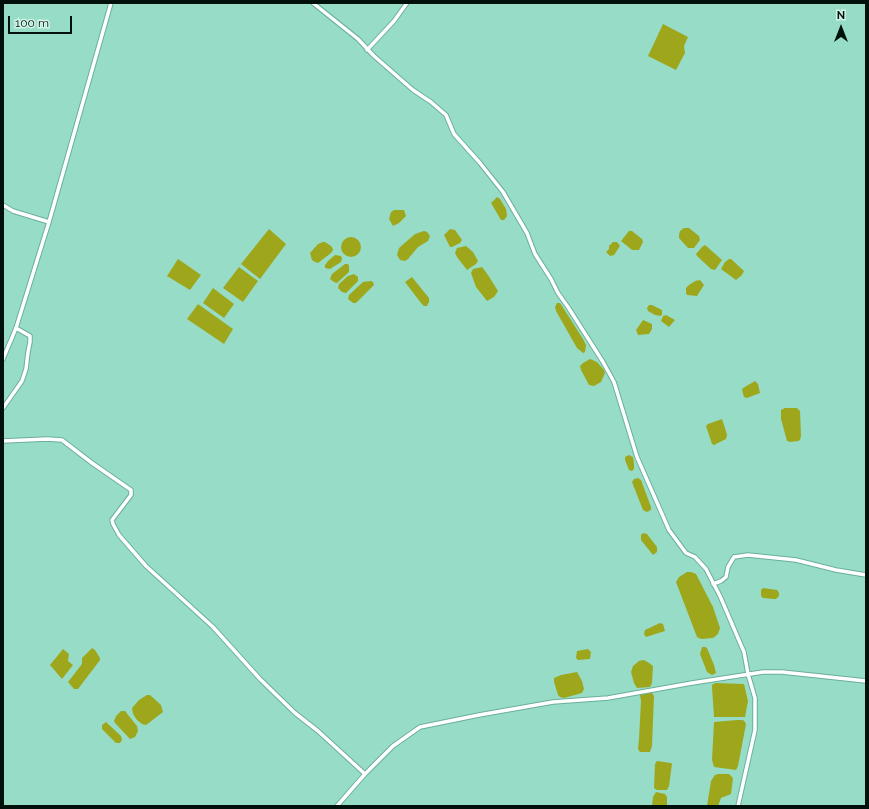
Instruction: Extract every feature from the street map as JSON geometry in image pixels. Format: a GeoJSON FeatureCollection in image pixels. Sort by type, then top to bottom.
{"type":"FeatureCollection","features":[{"type":"Feature","properties":{"kind":"street"},"geometry":{"type":"LineString","coordinates":[[3,359],[16,328],[50,222],[110,3]]}},
{"type":"Feature","properties":{"kind":"street"},"geometry":{"type":"LineString","coordinates":[[313,3],[358,39],[367,50],[413,90],[431,102],[446,115],[454,134],[503,192],[526,233],[535,254],[558,293],[604,362],[614,382],[637,457],[669,530],[686,553],[695,558],[706,569],[744,652],[748,674],[755,698],[755,730],[738,806]]}},
{"type":"Feature","properties":{"kind":"street"},"geometry":{"type":"LineString","coordinates":[[367,50],[394,21],[407,3]]}},
{"type":"Feature","properties":{"kind":"street"},"geometry":{"type":"LineString","coordinates":[[3,205],[13,211],[50,222]]}},
{"type":"Feature","properties":{"kind":"street"},"geometry":{"type":"LineString","coordinates":[[3,408],[22,380],[26,369],[30,336],[16,328]]}},
{"type":"Feature","properties":{"kind":"street"},"geometry":{"type":"LineString","coordinates":[[3,441],[47,439],[62,440],[92,464],[130,490],[130,495],[112,520],[120,535],[146,566],[213,627],[260,679],[295,713],[318,731],[365,774]]}},
{"type":"Feature","properties":{"kind":"street"},"geometry":{"type":"LineString","coordinates":[[713,584],[726,577],[728,567],[734,557],[748,554],[796,560],[836,570],[866,574]]}},
{"type":"Feature","properties":{"kind":"street"},"geometry":{"type":"LineString","coordinates":[[337,806],[365,774],[394,746],[420,728],[479,715],[553,702],[608,698],[763,672],[782,672],[866,682]]}},
{"type":"Feature","properties":{"kind":"shaded area"},"geometry":{"type":"Polygon","coordinates":[[[663,24],[688,37],[684,46],[685,53],[676,70],[648,56],[663,24]]]}},
{"type":"Feature","properties":{"kind":"shaded area"},"geometry":{"type":"Polygon","coordinates":[[[497,197],[506,209],[507,216],[504,220],[501,220],[491,203],[497,197]]]}},
{"type":"Feature","properties":{"kind":"shaded area"},"geometry":{"type":"Polygon","coordinates":[[[394,210],[404,210],[406,216],[399,223],[393,226],[389,219],[391,212],[394,210]]]}},
{"type":"Feature","properties":{"kind":"shaded area"},"geometry":{"type":"Polygon","coordinates":[[[684,228],[689,228],[699,236],[700,240],[694,248],[688,248],[679,238],[680,231],[684,228]]]}},
{"type":"Feature","properties":{"kind":"shaded area"},"geometry":{"type":"Polygon","coordinates":[[[269,229],[286,244],[260,279],[241,264],[269,229]]]}},
{"type":"Feature","properties":{"kind":"shaded area"},"geometry":{"type":"Polygon","coordinates":[[[450,229],[455,230],[462,240],[460,243],[452,247],[450,247],[444,235],[450,229]]]}},
{"type":"Feature","properties":{"kind":"shaded area"},"geometry":{"type":"Polygon","coordinates":[[[424,231],[430,236],[428,241],[418,247],[408,259],[405,261],[400,260],[397,255],[399,248],[415,234],[424,231]]]}},
{"type":"Feature","properties":{"kind":"shaded area"},"geometry":{"type":"Polygon","coordinates":[[[629,231],[632,231],[642,239],[643,242],[639,250],[632,250],[621,241],[629,231]]]}},
{"type":"Feature","properties":{"kind":"shaded area"},"geometry":{"type":"Polygon","coordinates":[[[347,237],[355,237],[361,243],[361,251],[355,257],[347,257],[341,251],[341,243],[347,237]]]}},
{"type":"Feature","properties":{"kind":"shaded area"},"geometry":{"type":"Polygon","coordinates":[[[323,242],[331,246],[333,250],[318,263],[312,260],[310,253],[318,244],[323,242]]]}},
{"type":"Feature","properties":{"kind":"shaded area"},"geometry":{"type":"Polygon","coordinates":[[[613,242],[617,242],[620,246],[614,255],[610,256],[606,252],[613,242]]]}},
{"type":"Feature","properties":{"kind":"shaded area"},"geometry":{"type":"Polygon","coordinates":[[[705,245],[722,260],[715,270],[711,269],[696,254],[705,245]]]}},
{"type":"Feature","properties":{"kind":"shaded area"},"geometry":{"type":"Polygon","coordinates":[[[466,246],[473,252],[478,261],[467,270],[455,253],[457,248],[466,246]]]}},
{"type":"Feature","properties":{"kind":"shaded area"},"geometry":{"type":"Polygon","coordinates":[[[335,255],[341,256],[341,262],[330,269],[325,268],[328,261],[335,255]]]}},
{"type":"Feature","properties":{"kind":"shaded area"},"geometry":{"type":"Polygon","coordinates":[[[178,259],[201,275],[190,290],[167,276],[178,259]]]}},
{"type":"Feature","properties":{"kind":"shaded area"},"geometry":{"type":"Polygon","coordinates":[[[731,259],[744,271],[736,280],[721,269],[725,262],[731,259]]]}},
{"type":"Feature","properties":{"kind":"shaded area"},"geometry":{"type":"Polygon","coordinates":[[[345,264],[348,264],[349,266],[349,272],[337,283],[330,279],[332,274],[345,264]]]}},
{"type":"Feature","properties":{"kind":"shaded area"},"geometry":{"type":"Polygon","coordinates":[[[239,267],[258,281],[243,302],[223,288],[239,267]]]}},
{"type":"Feature","properties":{"kind":"shaded area"},"geometry":{"type":"Polygon","coordinates":[[[482,267],[498,291],[494,297],[487,301],[476,287],[471,273],[473,269],[482,267]]]}},
{"type":"Feature","properties":{"kind":"shaded area"},"geometry":{"type":"Polygon","coordinates":[[[354,274],[358,277],[358,281],[346,293],[342,292],[338,288],[339,284],[348,276],[354,274]]]}},
{"type":"Feature","properties":{"kind":"shaded area"},"geometry":{"type":"Polygon","coordinates":[[[412,277],[429,298],[427,306],[424,306],[421,303],[405,282],[412,277]]]}},
{"type":"Feature","properties":{"kind":"shaded area"},"geometry":{"type":"Polygon","coordinates":[[[700,280],[704,285],[697,296],[687,295],[686,288],[695,281],[700,280]]]}},
{"type":"Feature","properties":{"kind":"shaded area"},"geometry":{"type":"Polygon","coordinates":[[[371,281],[374,285],[356,303],[353,303],[348,299],[349,295],[363,282],[371,281]]]}},
{"type":"Feature","properties":{"kind":"shaded area"},"geometry":{"type":"Polygon","coordinates":[[[213,288],[234,304],[224,318],[203,303],[213,288]]]}},
{"type":"Feature","properties":{"kind":"shaded area"},"geometry":{"type":"Polygon","coordinates":[[[557,303],[560,303],[583,339],[586,345],[585,352],[583,353],[577,348],[556,311],[555,307],[557,303]]]}},
{"type":"Feature","properties":{"kind":"shaded area"},"geometry":{"type":"Polygon","coordinates":[[[198,304],[233,329],[224,344],[187,319],[198,304]]]}},
{"type":"Feature","properties":{"kind":"shaded area"},"geometry":{"type":"Polygon","coordinates":[[[649,305],[662,310],[661,316],[655,315],[648,311],[647,308],[649,305]]]}},
{"type":"Feature","properties":{"kind":"shaded area"},"geometry":{"type":"Polygon","coordinates":[[[666,315],[675,320],[669,327],[661,321],[663,316],[666,315]]]}},
{"type":"Feature","properties":{"kind":"shaded area"},"geometry":{"type":"Polygon","coordinates":[[[643,320],[652,324],[652,329],[649,334],[638,335],[636,330],[643,320]]]}},
{"type":"Feature","properties":{"kind":"shaded area"},"geometry":{"type":"Polygon","coordinates":[[[590,359],[597,362],[605,373],[601,382],[594,386],[589,385],[580,366],[590,359]]]}},
{"type":"Feature","properties":{"kind":"shaded area"},"geometry":{"type":"Polygon","coordinates":[[[755,381],[758,384],[760,393],[747,398],[744,397],[742,390],[743,388],[755,381]]]}},
{"type":"Feature","properties":{"kind":"shaded area"},"geometry":{"type":"Polygon","coordinates":[[[785,408],[797,408],[800,411],[801,436],[800,440],[798,441],[787,441],[781,419],[781,410],[785,408]]]}},
{"type":"Feature","properties":{"kind":"shaded area"},"geometry":{"type":"Polygon","coordinates":[[[722,419],[727,435],[726,439],[714,445],[712,444],[706,426],[722,419]]]}},
{"type":"Feature","properties":{"kind":"shaded area"},"geometry":{"type":"Polygon","coordinates":[[[629,455],[633,457],[634,469],[632,471],[629,470],[625,460],[625,457],[629,455]]]}},
{"type":"Feature","properties":{"kind":"shaded area"},"geometry":{"type":"Polygon","coordinates":[[[638,478],[641,480],[651,507],[651,510],[647,512],[643,510],[632,482],[634,479],[638,478]]]}},
{"type":"Feature","properties":{"kind":"shaded area"},"geometry":{"type":"Polygon","coordinates":[[[643,533],[647,534],[657,547],[657,552],[653,555],[641,540],[641,535],[643,533]]]}},
{"type":"Feature","properties":{"kind":"shaded area"},"geometry":{"type":"Polygon","coordinates":[[[687,572],[696,574],[713,607],[720,628],[718,634],[713,638],[701,639],[697,637],[676,582],[679,577],[687,572]]]}},
{"type":"Feature","properties":{"kind":"shaded area"},"geometry":{"type":"Polygon","coordinates":[[[763,588],[777,590],[779,596],[776,599],[763,598],[761,596],[761,590],[763,588]]]}},
{"type":"Feature","properties":{"kind":"shaded area"},"geometry":{"type":"Polygon","coordinates":[[[660,623],[663,624],[665,631],[646,637],[644,634],[645,630],[660,623]]]}},
{"type":"Feature","properties":{"kind":"shaded area"},"geometry":{"type":"Polygon","coordinates":[[[702,647],[707,648],[714,665],[716,673],[712,675],[707,672],[700,654],[702,647]]]}},
{"type":"Feature","properties":{"kind":"shaded area"},"geometry":{"type":"Polygon","coordinates":[[[92,648],[95,650],[100,660],[78,689],[74,689],[68,682],[82,664],[82,658],[92,648]]]}},
{"type":"Feature","properties":{"kind":"shaded area"},"geometry":{"type":"Polygon","coordinates":[[[63,649],[69,654],[68,661],[73,665],[62,679],[50,665],[63,649]]]}},
{"type":"Feature","properties":{"kind":"shaded area"},"geometry":{"type":"Polygon","coordinates":[[[588,649],[591,652],[590,659],[578,660],[576,658],[577,651],[588,649]]]}},
{"type":"Feature","properties":{"kind":"shaded area"},"geometry":{"type":"Polygon","coordinates":[[[644,660],[653,666],[652,683],[650,687],[637,688],[631,672],[633,666],[639,661],[644,660]]]}},
{"type":"Feature","properties":{"kind":"shaded area"},"geometry":{"type":"Polygon","coordinates":[[[577,672],[584,689],[582,693],[564,698],[560,697],[558,695],[554,678],[577,672]]]}},
{"type":"Feature","properties":{"kind":"shaded area"},"geometry":{"type":"Polygon","coordinates":[[[715,683],[744,684],[748,701],[745,717],[714,717],[712,685],[715,683]]]}},
{"type":"Feature","properties":{"kind":"shaded area"},"geometry":{"type":"Polygon","coordinates":[[[649,692],[654,696],[652,746],[650,752],[640,752],[638,749],[641,701],[640,693],[649,692]]]}},
{"type":"Feature","properties":{"kind":"shaded area"},"geometry":{"type":"Polygon","coordinates":[[[147,695],[150,695],[161,705],[163,712],[146,725],[137,720],[133,714],[132,708],[139,700],[147,695]]]}},
{"type":"Feature","properties":{"kind":"shaded area"},"geometry":{"type":"Polygon","coordinates":[[[121,711],[125,711],[137,726],[138,731],[135,737],[130,739],[115,723],[114,721],[116,716],[121,711]]]}},
{"type":"Feature","properties":{"kind":"shaded area"},"geometry":{"type":"Polygon","coordinates":[[[743,720],[746,724],[738,766],[736,770],[714,767],[712,760],[714,722],[743,720]]]}},
{"type":"Feature","properties":{"kind":"shaded area"},"geometry":{"type":"Polygon","coordinates":[[[106,722],[121,736],[122,740],[120,743],[116,743],[102,729],[102,725],[106,722]]]}},
{"type":"Feature","properties":{"kind":"shaded area"},"geometry":{"type":"Polygon","coordinates":[[[657,761],[672,764],[669,786],[667,790],[657,790],[654,788],[655,764],[657,761]]]}},
{"type":"Feature","properties":{"kind":"shaded area"},"geometry":{"type":"Polygon","coordinates":[[[729,774],[733,778],[731,794],[721,798],[718,806],[707,806],[711,781],[715,775],[729,774]]]}},
{"type":"Feature","properties":{"kind":"shaded area"},"geometry":{"type":"Polygon","coordinates":[[[656,792],[665,794],[667,797],[667,806],[652,806],[653,797],[656,792]]]}}]}
